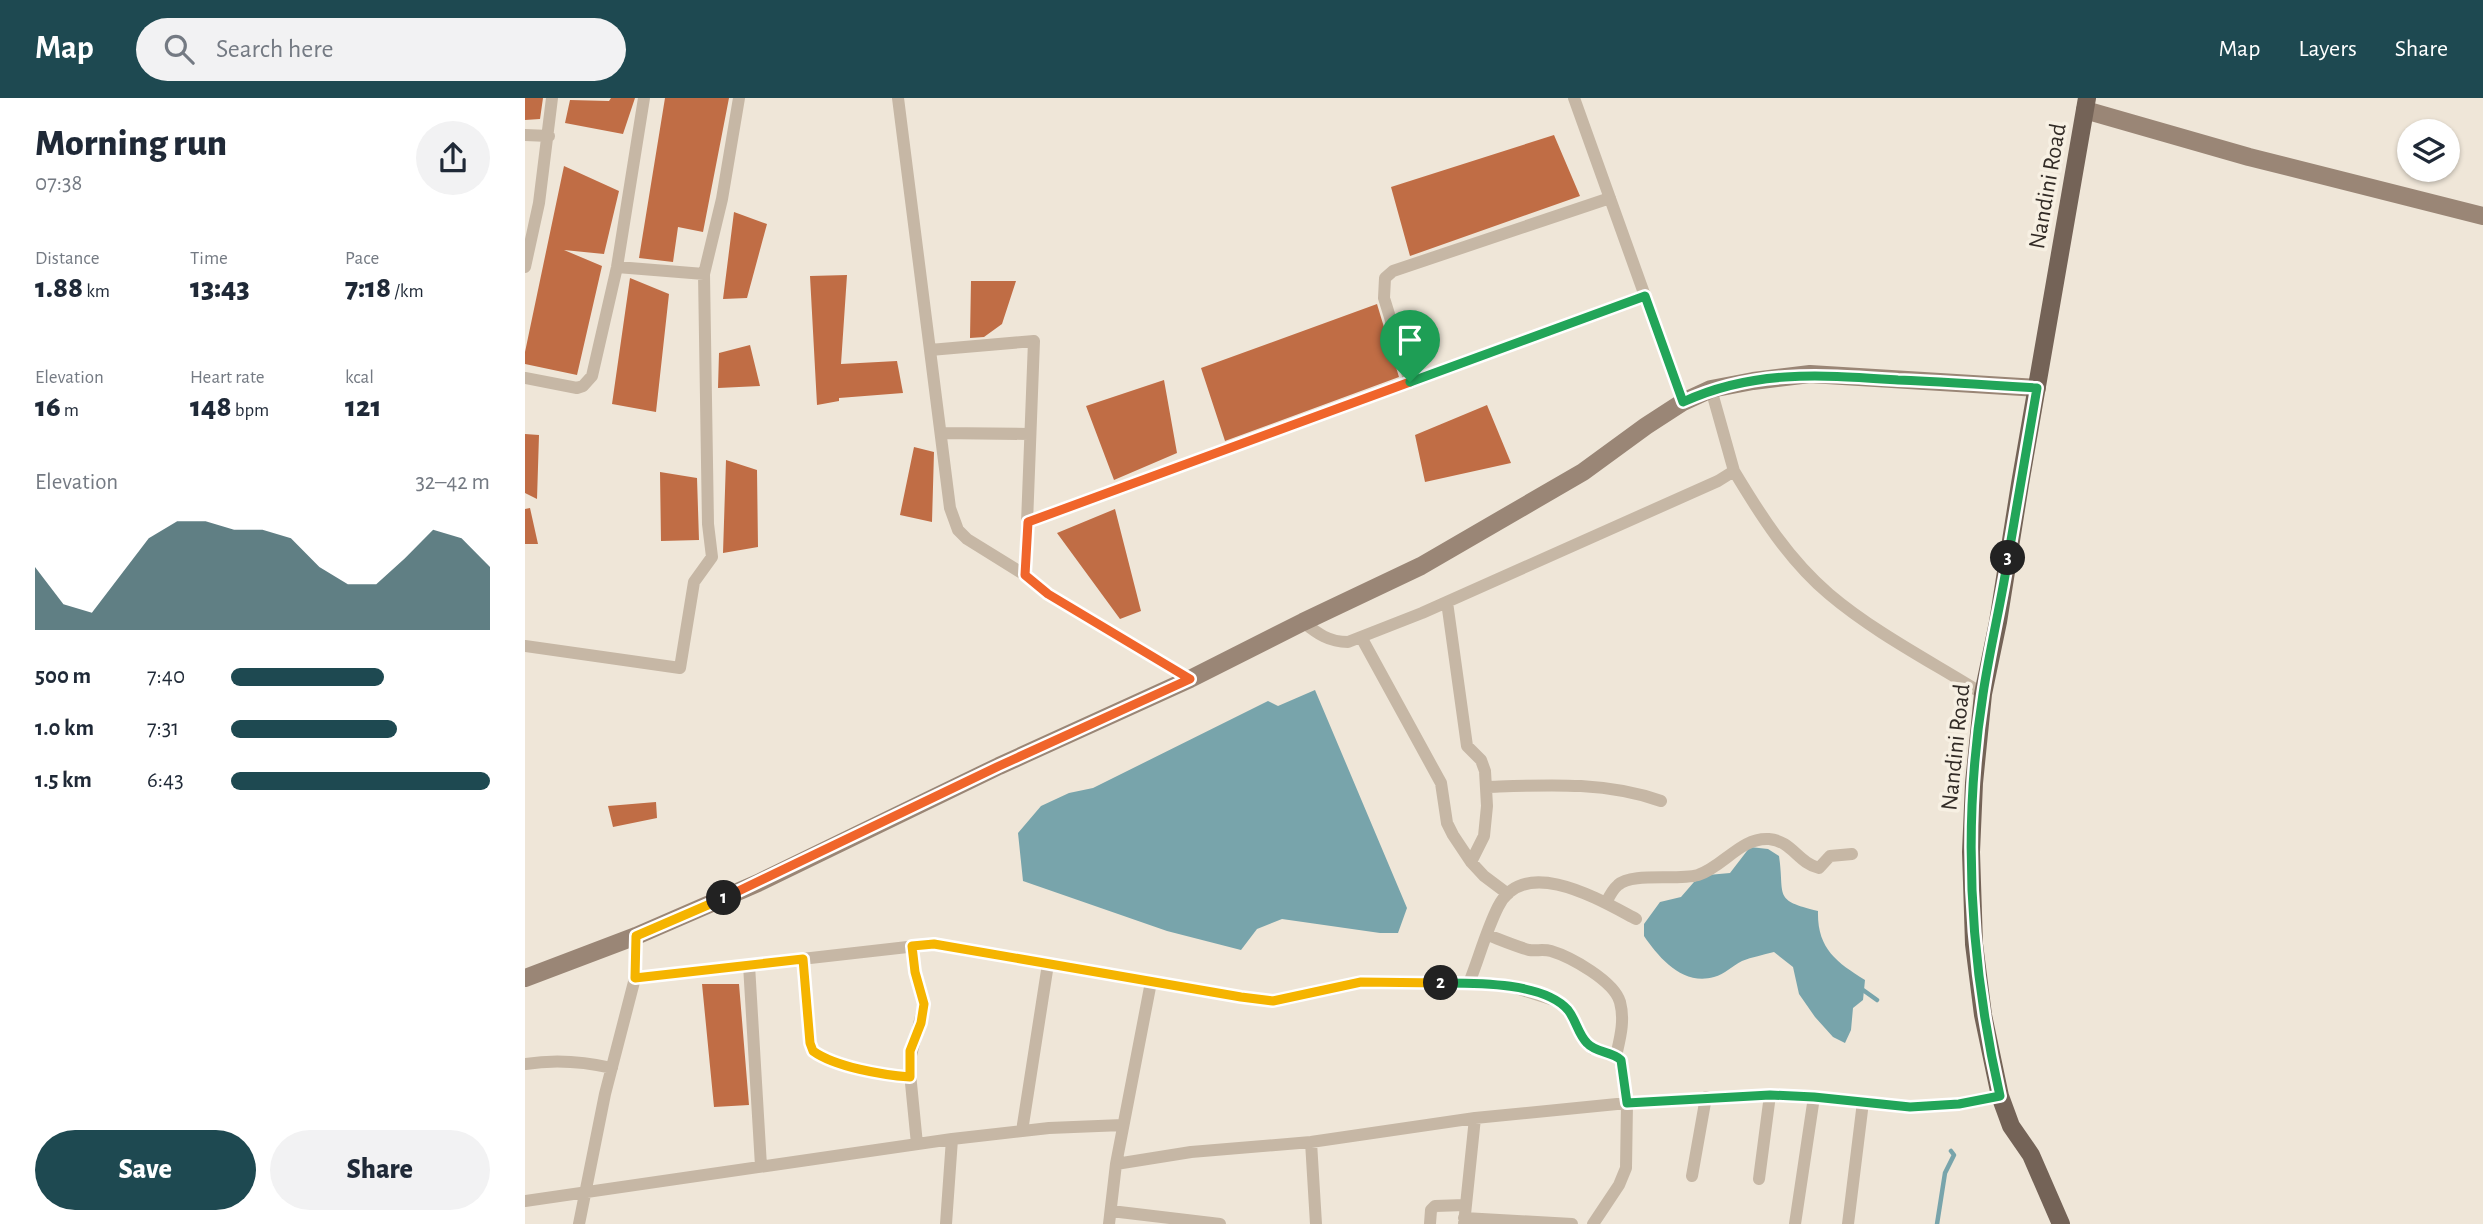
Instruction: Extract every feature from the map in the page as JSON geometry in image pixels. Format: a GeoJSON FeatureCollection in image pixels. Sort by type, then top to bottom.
{"type":"FeatureCollection","features":[{"type":"Feature","properties":{"kind":"main road"},"geometry":{"type":"LineString","coordinates":[[2086,104],[2249,158],[2483,216]]}},
{"type":"Feature","properties":{"kind":"main road","name":"Nandini Road"},"geometry":{"type":"LineString","coordinates":[[2061,1224],[2031,1155],[2011,1126],[2000,1096],[1983,1015],[1974,944],[1971,852],[1974,783],[1983,694],[1998,622],[2086,104]]}},
{"type":"Feature","properties":{"kind":"main road"},"geometry":{"type":"LineString","coordinates":[[525,978],[636,936],[758,883],[999,766],[1190,679],[1433,559],[1583,472],[1683,402],[1711,389],[1810,374],[2037,388]]}},
{"type":"Feature","properties":{"kind":"street"},"geometry":{"type":"LineString","coordinates":[[525,267],[531,216],[549,136],[552,98]]}},
{"type":"Feature","properties":{"kind":"street"},"geometry":{"type":"LineString","coordinates":[[525,378],[577,388],[592,376],[617,267],[644,98]]}},
{"type":"Feature","properties":{"kind":"street"},"geometry":{"type":"LineString","coordinates":[[525,646],[680,668],[694,582],[712,557],[708,524],[704,274],[722,199],[739,98]]}},
{"type":"Feature","properties":{"kind":"street"},"geometry":{"type":"LineString","coordinates":[[898,98],[950,508],[958,530],[967,539],[1025,575],[1048,594],[1190,679]]}},
{"type":"Feature","properties":{"kind":"street"},"geometry":{"type":"LineString","coordinates":[[1574,98],[1683,402]]}},
{"type":"Feature","properties":{"kind":"street"},"geometry":{"type":"LineString","coordinates":[[525,135],[549,136]]}},
{"type":"Feature","properties":{"kind":"street"},"geometry":{"type":"LineString","coordinates":[[1410,382],[1384,298],[1385,278],[1393,271],[1610,198]]}},
{"type":"Feature","properties":{"kind":"street"},"geometry":{"type":"LineString","coordinates":[[617,267],[704,274]]}},
{"type":"Feature","properties":{"kind":"street"},"geometry":{"type":"LineString","coordinates":[[1028,522],[1645,296]]}},
{"type":"Feature","properties":{"kind":"street"},"geometry":{"type":"LineString","coordinates":[[930,351],[1034,341],[1025,575]]}},
{"type":"Feature","properties":{"kind":"street"},"geometry":{"type":"LineString","coordinates":[[1711,389],[1734,471],[1771,531],[1800,566],[1830,595],[1885,634],[1983,694]]}},
{"type":"Feature","properties":{"kind":"street"},"geometry":{"type":"LineString","coordinates":[[941,433],[1029,434]]}},
{"type":"Feature","properties":{"kind":"street"},"geometry":{"type":"LineString","coordinates":[[1304,622],[1335,642],[1348,642],[1447,602],[1719,481],[1734,471]]}},
{"type":"Feature","properties":{"kind":"street"},"geometry":{"type":"LineString","coordinates":[[1447,602],[1467,746],[1481,760],[1485,771],[1487,827],[1471,862]]}},
{"type":"Feature","properties":{"kind":"street"},"geometry":{"type":"LineString","coordinates":[[1361,637],[1441,783],[1447,823],[1471,862],[1508,894]]}},
{"type":"Feature","properties":{"kind":"street"},"geometry":{"type":"LineString","coordinates":[[1486,787],[1558,784],[1593,786],[1617,789],[1661,801]]}},
{"type":"Feature","properties":{"kind":"street"},"geometry":{"type":"LineString","coordinates":[[1606,903],[1613,890],[1622,882],[1690,877],[1703,873],[1750,842],[1765,839],[1779,840],[1790,846],[1802,861],[1819,867],[1830,856],[1852,854]]}},
{"type":"Feature","properties":{"kind":"street"},"geometry":{"type":"LineString","coordinates":[[1469,983],[1499,906],[1517,886],[1534,881],[1548,881],[1606,903],[1636,919]]}},
{"type":"Feature","properties":{"kind":"street"},"geometry":{"type":"LineString","coordinates":[[1488,935],[1530,950],[1559,954],[1611,986],[1619,998],[1622,1013],[1616,1056]]}},
{"type":"Feature","properties":{"kind":"street"},"geometry":{"type":"LineString","coordinates":[[579,1224],[612,1068],[635,978],[636,936]]}},
{"type":"Feature","properties":{"kind":"street"},"geometry":{"type":"LineString","coordinates":[[635,978],[934,944],[1273,1001],[1361,982],[1469,983],[1513,987],[1554,1000],[1566,1007],[1586,1043],[1593,1049],[1616,1056],[1623,1066],[1627,1103],[1626,1168],[1593,1224]]}},
{"type":"Feature","properties":{"kind":"street"},"geometry":{"type":"LineString","coordinates":[[912,946],[915,972],[924,1004],[921,1023],[910,1051],[917,1144]]}},
{"type":"Feature","properties":{"kind":"street"},"geometry":{"type":"LineString","coordinates":[[803,959],[810,1043],[813,1051],[832,1061],[910,1077]]}},
{"type":"Feature","properties":{"kind":"street"},"geometry":{"type":"LineString","coordinates":[[1022,1131],[1048,964]]}},
{"type":"Feature","properties":{"kind":"street"},"geometry":{"type":"LineString","coordinates":[[749,965],[761,1166]]}},
{"type":"Feature","properties":{"kind":"street"},"geometry":{"type":"LineString","coordinates":[[1151,982],[1116,1164],[1110,1218],[1220,1224]]}},
{"type":"Feature","properties":{"kind":"street"},"geometry":{"type":"LineString","coordinates":[[525,1064],[567,1060],[612,1068]]}},
{"type":"Feature","properties":{"kind":"street"},"geometry":{"type":"LineString","coordinates":[[1116,1164],[1191,1152],[1311,1142],[1475,1118],[1627,1103],[1770,1095],[1910,1107],[2000,1096]]}},
{"type":"Feature","properties":{"kind":"street"},"geometry":{"type":"LineString","coordinates":[[1759,1179],[1770,1095]]}},
{"type":"Feature","properties":{"kind":"street"},"geometry":{"type":"LineString","coordinates":[[1692,1176],[1706,1097]]}},
{"type":"Feature","properties":{"kind":"street"},"geometry":{"type":"LineString","coordinates":[[1795,1224],[1814,1097]]}},
{"type":"Feature","properties":{"kind":"street"},"geometry":{"type":"LineString","coordinates":[[1847,1224],[1863,1102]]}},
{"type":"Feature","properties":{"kind":"street"},"geometry":{"type":"LineString","coordinates":[[1464,1216],[1475,1118]]}},
{"type":"Feature","properties":{"kind":"street"},"geometry":{"type":"LineString","coordinates":[[525,1201],[953,1139],[1022,1131],[1123,1125]]}},
{"type":"Feature","properties":{"kind":"street"},"geometry":{"type":"LineString","coordinates":[[946,1224],[953,1139]]}},
{"type":"Feature","properties":{"kind":"street"},"geometry":{"type":"LineString","coordinates":[[1311,1142],[1316,1224]]}},
{"type":"Feature","properties":{"kind":"street"},"geometry":{"type":"LineString","coordinates":[[1430,1224],[1431,1210],[1435,1206],[1464,1216],[1571,1224]]}},
{"type":"Feature","properties":{"kind":"water"},"geometry":{"type":"Polygon","coordinates":[[[1315,690],[1407,908],[1398,933],[1380,933],[1282,919],[1257,929],[1241,950],[1167,931],[1023,881],[1018,833],[1041,806],[1069,793],[1093,788],[1268,701],[1278,706],[1315,690]]]}},
{"type":"Feature","properties":{"kind":"water"},"geometry":{"type":"Polygon","coordinates":[[[1750,847],[1768,849],[1779,856],[1783,894],[1793,903],[1818,911],[1821,935],[1830,953],[1865,980],[1863,1000],[1853,1008],[1851,1030],[1845,1043],[1833,1037],[1815,1017],[1799,994],[1793,967],[1774,952],[1742,961],[1722,974],[1703,979],[1682,974],[1673,968],[1644,936],[1644,924],[1660,902],[1681,897],[1694,882],[1708,875],[1730,873],[1750,847]]]}},
{"type":"Feature","properties":{"kind":"building"},"geometry":{"type":"Polygon","coordinates":[[[525,98],[543,98],[540,119],[525,120],[525,98]]]}},
{"type":"Feature","properties":{"kind":"building"},"geometry":{"type":"Polygon","coordinates":[[[611,98],[635,98],[623,134],[565,123],[570,100],[609,101],[611,98]]]}},
{"type":"Feature","properties":{"kind":"building"},"geometry":{"type":"Polygon","coordinates":[[[665,98],[729,98],[703,232],[678,227],[673,262],[639,258],[665,98]]]}},
{"type":"Feature","properties":{"kind":"building"},"geometry":{"type":"Polygon","coordinates":[[[1554,135],[1580,196],[1410,256],[1391,187],[1554,135]]]}},
{"type":"Feature","properties":{"kind":"building"},"geometry":{"type":"Polygon","coordinates":[[[564,166],[619,191],[604,254],[564,250],[602,266],[577,375],[525,364],[525,352],[564,166]]]}},
{"type":"Feature","properties":{"kind":"building"},"geometry":{"type":"Polygon","coordinates":[[[734,212],[767,224],[747,298],[723,299],[734,212]]]}},
{"type":"Feature","properties":{"kind":"building"},"geometry":{"type":"Polygon","coordinates":[[[847,275],[841,364],[897,361],[903,393],[839,398],[839,401],[817,405],[810,276],[847,275]]]}},
{"type":"Feature","properties":{"kind":"building"},"geometry":{"type":"Polygon","coordinates":[[[630,278],[669,294],[656,412],[612,404],[630,278]]]}},
{"type":"Feature","properties":{"kind":"building"},"geometry":{"type":"Polygon","coordinates":[[[971,281],[1016,281],[1002,324],[984,337],[970,338],[971,281]]]}},
{"type":"Feature","properties":{"kind":"building"},"geometry":{"type":"Polygon","coordinates":[[[1377,304],[1399,377],[1225,441],[1201,368],[1377,304]]]}},
{"type":"Feature","properties":{"kind":"building"},"geometry":{"type":"Polygon","coordinates":[[[750,345],[760,386],[718,388],[719,353],[750,345]]]}},
{"type":"Feature","properties":{"kind":"building"},"geometry":{"type":"Polygon","coordinates":[[[1164,380],[1177,453],[1114,480],[1086,406],[1164,380]]]}},
{"type":"Feature","properties":{"kind":"building"},"geometry":{"type":"Polygon","coordinates":[[[1487,405],[1511,463],[1425,482],[1415,435],[1487,405]]]}},
{"type":"Feature","properties":{"kind":"building"},"geometry":{"type":"Polygon","coordinates":[[[525,434],[539,435],[537,499],[525,493],[525,434]]]}},
{"type":"Feature","properties":{"kind":"building"},"geometry":{"type":"Polygon","coordinates":[[[914,447],[934,452],[932,522],[900,515],[914,447]]]}},
{"type":"Feature","properties":{"kind":"building"},"geometry":{"type":"Polygon","coordinates":[[[726,460],[757,470],[758,547],[723,553],[726,460]]]}},
{"type":"Feature","properties":{"kind":"building"},"geometry":{"type":"Polygon","coordinates":[[[660,472],[697,478],[699,540],[661,541],[660,472]]]}},
{"type":"Feature","properties":{"kind":"building"},"geometry":{"type":"Polygon","coordinates":[[[530,508],[538,544],[525,544],[525,509],[530,508]]]}},
{"type":"Feature","properties":{"kind":"building"},"geometry":{"type":"Polygon","coordinates":[[[1115,509],[1141,611],[1120,619],[1057,533],[1115,509]]]}},
{"type":"Feature","properties":{"kind":"building"},"geometry":{"type":"Polygon","coordinates":[[[656,802],[657,818],[613,827],[608,806],[656,802]]]}},
{"type":"Feature","properties":{"kind":"building"},"geometry":{"type":"Polygon","coordinates":[[[702,984],[739,984],[749,1105],[714,1107],[702,984]]]}},
{"type":"Feature","properties":{"kind":"waterway"},"geometry":{"type":"LineString","coordinates":[[1863,990],[1877,1000]]}},
{"type":"Feature","properties":{"kind":"waterway"},"geometry":{"type":"LineString","coordinates":[[1937,1224],[1945,1173],[1954,1155],[1951,1151]]}},
{"type":"Feature","properties":{"kind":"route"},"geometry":{"type":"LineString","coordinates":[[1645,296],[1683,402],[1711,389],[1810,374],[2037,388],[1998,622],[1983,694],[1974,783],[1971,852],[1974,944],[1983,1015],[2000,1096],[1959,1104],[1910,1107],[1770,1095],[1627,1103],[1621,1060],[1593,1049],[1586,1043],[1566,1007],[1554,1000],[1513,987],[1492,984],[1361,982],[1273,1001],[934,944],[912,946],[915,972],[923,995],[923,1013],[910,1051],[910,1077],[896,1076],[832,1061],[813,1051],[810,1043],[803,959],[635,978],[636,936],[758,883],[999,766],[1190,679],[1048,594],[1025,575],[1028,522],[1410,382],[1645,296]]}}]}
